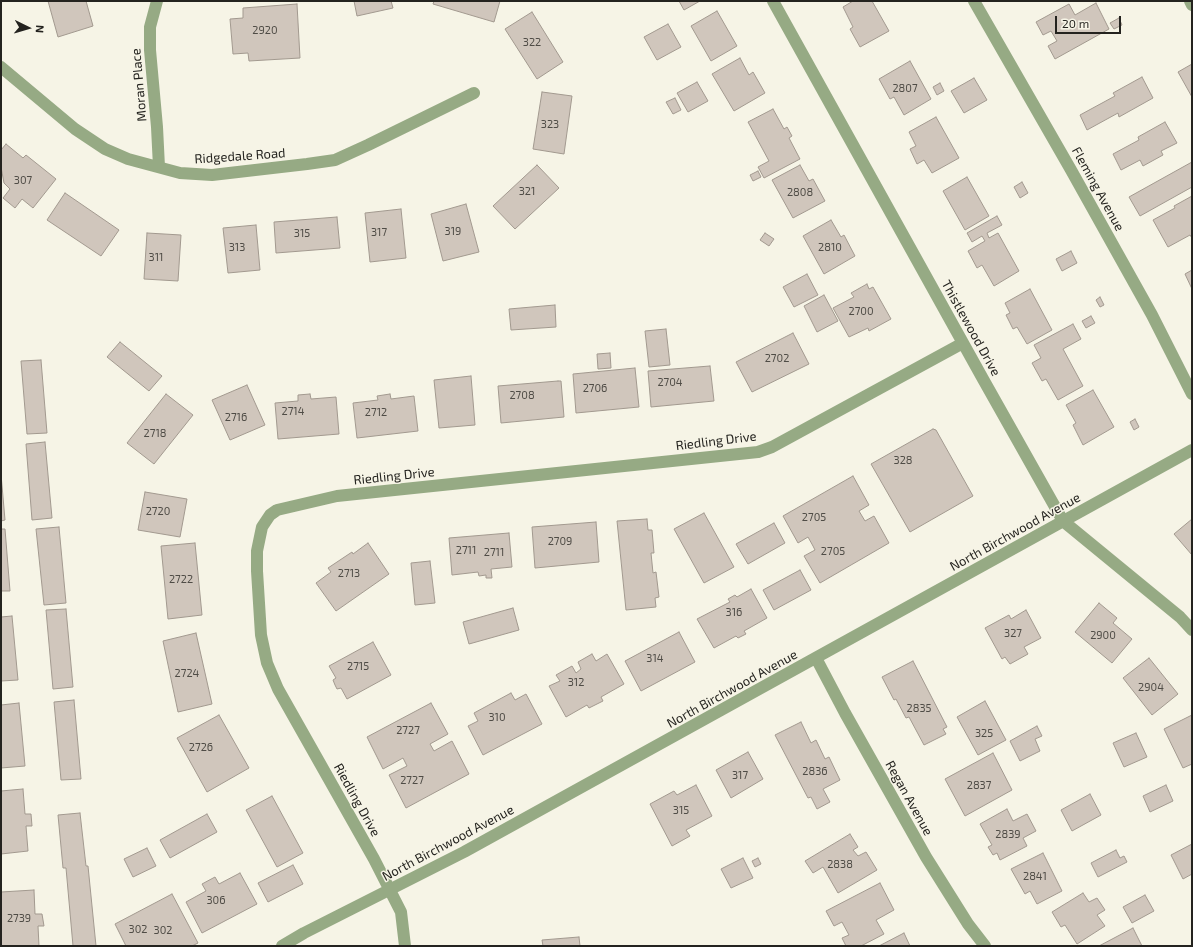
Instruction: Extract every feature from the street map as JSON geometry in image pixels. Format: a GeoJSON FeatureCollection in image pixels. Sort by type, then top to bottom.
{"type":"FeatureCollection","features":[{"type":"Feature","properties":{"kind":"street","name":"Moran Place"},"geometry":{"type":"LineString","coordinates":[[157,1],[150,27],[150,50],[159,167]]}},
{"type":"Feature","properties":{"kind":"street","name":"Thistlewood Drive"},"geometry":{"type":"LineString","coordinates":[[773,1],[1063,521],[1180,617],[1192,630]]}},
{"type":"Feature","properties":{"kind":"street","name":"Fleming Avenue"},"geometry":{"type":"LineString","coordinates":[[974,1],[1152,315],[1192,394]]}},
{"type":"Feature","properties":{"kind":"street"},"geometry":{"type":"LineString","coordinates":[[1190,1],[1192,5]]}},
{"type":"Feature","properties":{"kind":"street","name":"Ridgedale Road"},"geometry":{"type":"LineString","coordinates":[[1,67],[76,129],[104,149],[128,159],[180,173],[212,175],[334,160],[368,146],[474,93]]}},
{"type":"Feature","properties":{"kind":"street","name":"Riedling Drive"},"geometry":{"type":"LineString","coordinates":[[405,946],[401,912],[388,890],[374,859],[278,689],[267,663],[261,635],[257,558],[262,527],[270,516],[277,510],[337,496],[758,452],[772,447],[963,343]]}},
{"type":"Feature","properties":{"kind":"street","name":"North Birchwood Avenue"},"geometry":{"type":"LineString","coordinates":[[282,946],[304,933],[464,852],[1192,450]]}},
{"type":"Feature","properties":{"kind":"street","name":"Regan Avenue"},"geometry":{"type":"LineString","coordinates":[[816,658],[926,857],[968,924],[985,946]]}},
{"type":"Feature","properties":{"kind":"building"},"geometry":{"type":"Polygon","coordinates":[[[48,1],[86,1],[93,26],[58,37],[48,1]]]}},
{"type":"Feature","properties":{"kind":"building"},"geometry":{"type":"Polygon","coordinates":[[[354,1],[391,1],[393,8],[357,16],[354,1]]]}},
{"type":"Feature","properties":{"kind":"building"},"geometry":{"type":"Polygon","coordinates":[[[434,1],[500,1],[494,22],[433,4],[434,1]]]}},
{"type":"Feature","properties":{"kind":"building"},"geometry":{"type":"Polygon","coordinates":[[[679,1],[700,1],[684,10],[679,1]]]}},
{"type":"Feature","properties":{"kind":"building"},"geometry":{"type":"Polygon","coordinates":[[[853,1],[872,1],[889,31],[860,47],[850,29],[853,27],[843,7],[853,1]]]}},
{"type":"Feature","properties":{"kind":"building"},"geometry":{"type":"Polygon","coordinates":[[[1096,3],[1109,29],[1055,59],[1048,46],[1057,41],[1051,31],[1043,35],[1036,22],[1069,4],[1075,15],[1096,3]]]}},
{"type":"Feature","properties":{"kind":"building"},"geometry":{"type":"Polygon","coordinates":[[[297,4],[300,58],[249,61],[248,53],[233,54],[230,19],[243,18],[243,8],[297,4]]]}},
{"type":"Feature","properties":{"kind":"building"},"geometry":{"type":"Polygon","coordinates":[[[717,11],[737,46],[711,61],[691,26],[717,11]]]}},
{"type":"Feature","properties":{"kind":"building"},"geometry":{"type":"Polygon","coordinates":[[[532,12],[563,62],[537,79],[505,29],[532,12]]]}},
{"type":"Feature","properties":{"kind":"building"},"geometry":{"type":"Polygon","coordinates":[[[1119,18],[1122,25],[1114,29],[1110,23],[1119,18]]]}},
{"type":"Feature","properties":{"kind":"building"},"geometry":{"type":"Polygon","coordinates":[[[668,24],[681,47],[657,60],[644,37],[668,24]]]}},
{"type":"Feature","properties":{"kind":"building"},"geometry":{"type":"Polygon","coordinates":[[[740,58],[749,75],[753,72],[765,93],[734,111],[712,74],[740,58]]]}},
{"type":"Feature","properties":{"kind":"building"},"geometry":{"type":"Polygon","coordinates":[[[910,61],[931,99],[904,115],[894,97],[890,99],[879,79],[910,61]]]}},
{"type":"Feature","properties":{"kind":"building"},"geometry":{"type":"Polygon","coordinates":[[[1192,64],[1192,97],[1178,72],[1192,64]]]}},
{"type":"Feature","properties":{"kind":"building"},"geometry":{"type":"Polygon","coordinates":[[[1142,77],[1153,98],[1119,117],[1118,113],[1087,130],[1080,115],[1115,96],[1113,93],[1142,77]]]}},
{"type":"Feature","properties":{"kind":"building"},"geometry":{"type":"Polygon","coordinates":[[[974,78],[987,100],[964,113],[951,91],[974,78]]]}},
{"type":"Feature","properties":{"kind":"building"},"geometry":{"type":"Polygon","coordinates":[[[697,82],[708,101],[688,112],[677,93],[697,82]]]}},
{"type":"Feature","properties":{"kind":"building"},"geometry":{"type":"Polygon","coordinates":[[[940,83],[944,91],[937,95],[933,87],[940,83]]]}},
{"type":"Feature","properties":{"kind":"building"},"geometry":{"type":"Polygon","coordinates":[[[542,92],[572,96],[564,154],[533,149],[542,92]]]}},
{"type":"Feature","properties":{"kind":"building"},"geometry":{"type":"Polygon","coordinates":[[[675,98],[681,110],[673,114],[666,102],[675,98]]]}},
{"type":"Feature","properties":{"kind":"building"},"geometry":{"type":"Polygon","coordinates":[[[773,109],[784,129],[787,127],[792,136],[789,138],[800,159],[764,178],[758,167],[769,161],[748,122],[773,109]]]}},
{"type":"Feature","properties":{"kind":"building"},"geometry":{"type":"Polygon","coordinates":[[[936,117],[959,158],[932,173],[924,160],[917,164],[910,149],[916,146],[909,132],[936,117]]]}},
{"type":"Feature","properties":{"kind":"building"},"geometry":{"type":"Polygon","coordinates":[[[1165,122],[1177,143],[1161,151],[1163,155],[1143,166],[1140,160],[1121,170],[1113,154],[1139,140],[1138,137],[1165,122]]]}},
{"type":"Feature","properties":{"kind":"building"},"geometry":{"type":"Polygon","coordinates":[[[6,144],[23,158],[26,155],[56,179],[33,208],[22,199],[15,208],[3,198],[10,189],[4,183],[1,167],[1,150],[6,144]]]}},
{"type":"Feature","properties":{"kind":"building"},"geometry":{"type":"Polygon","coordinates":[[[1192,162],[1192,187],[1140,216],[1129,197],[1192,162]]]}},
{"type":"Feature","properties":{"kind":"building"},"geometry":{"type":"Polygon","coordinates":[[[537,165],[559,188],[515,229],[493,206],[537,165]]]}},
{"type":"Feature","properties":{"kind":"building"},"geometry":{"type":"Polygon","coordinates":[[[800,165],[809,181],[813,179],[825,201],[793,218],[772,180],[800,165]]]}},
{"type":"Feature","properties":{"kind":"building"},"geometry":{"type":"Polygon","coordinates":[[[758,171],[761,177],[753,181],[750,175],[758,171]]]}},
{"type":"Feature","properties":{"kind":"building"},"geometry":{"type":"Polygon","coordinates":[[[967,177],[989,216],[965,230],[943,191],[967,177]]]}},
{"type":"Feature","properties":{"kind":"building"},"geometry":{"type":"Polygon","coordinates":[[[1022,182],[1028,193],[1020,198],[1014,187],[1022,182]]]}},
{"type":"Feature","properties":{"kind":"building"},"geometry":{"type":"Polygon","coordinates":[[[65,193],[119,230],[101,256],[47,220],[65,193]]]}},
{"type":"Feature","properties":{"kind":"building"},"geometry":{"type":"Polygon","coordinates":[[[1192,196],[1192,238],[1190,235],[1168,247],[1153,220],[1175,208],[1174,206],[1192,196]]]}},
{"type":"Feature","properties":{"kind":"building"},"geometry":{"type":"Polygon","coordinates":[[[466,204],[479,252],[443,261],[431,214],[466,204]]]}},
{"type":"Feature","properties":{"kind":"building"},"geometry":{"type":"Polygon","coordinates":[[[401,209],[406,258],[370,262],[365,213],[401,209]]]}},
{"type":"Feature","properties":{"kind":"building"},"geometry":{"type":"Polygon","coordinates":[[[997,216],[1002,225],[987,233],[989,238],[998,233],[1019,271],[994,286],[982,265],[977,268],[968,251],[985,241],[982,236],[972,242],[967,233],[997,216]]]}},
{"type":"Feature","properties":{"kind":"building"},"geometry":{"type":"Polygon","coordinates":[[[337,217],[340,248],[276,253],[274,222],[337,217]]]}},
{"type":"Feature","properties":{"kind":"building"},"geometry":{"type":"Polygon","coordinates":[[[831,220],[841,237],[844,235],[855,256],[824,274],[803,236],[831,220]]]}},
{"type":"Feature","properties":{"kind":"building"},"geometry":{"type":"Polygon","coordinates":[[[256,225],[260,270],[228,273],[223,228],[256,225]]]}},
{"type":"Feature","properties":{"kind":"building"},"geometry":{"type":"Polygon","coordinates":[[[147,233],[181,235],[178,281],[144,279],[147,233]]]}},
{"type":"Feature","properties":{"kind":"building"},"geometry":{"type":"Polygon","coordinates":[[[765,233],[774,239],[769,246],[760,240],[765,233]]]}},
{"type":"Feature","properties":{"kind":"building"},"geometry":{"type":"Polygon","coordinates":[[[1071,251],[1077,263],[1062,271],[1056,259],[1071,251]]]}},
{"type":"Feature","properties":{"kind":"building"},"geometry":{"type":"Polygon","coordinates":[[[1192,270],[1192,289],[1185,274],[1192,270]]]}},
{"type":"Feature","properties":{"kind":"building"},"geometry":{"type":"Polygon","coordinates":[[[807,274],[818,295],[794,307],[783,287],[807,274]]]}},
{"type":"Feature","properties":{"kind":"building"},"geometry":{"type":"Polygon","coordinates":[[[867,284],[869,289],[873,287],[891,319],[869,331],[868,328],[849,337],[833,308],[854,297],[851,293],[867,284]]]}},
{"type":"Feature","properties":{"kind":"building"},"geometry":{"type":"Polygon","coordinates":[[[1030,289],[1052,330],[1027,344],[1017,327],[1013,329],[1006,315],[1010,313],[1005,303],[1030,289]]]}},
{"type":"Feature","properties":{"kind":"building"},"geometry":{"type":"Polygon","coordinates":[[[824,295],[838,321],[817,332],[804,306],[824,295]]]}},
{"type":"Feature","properties":{"kind":"building"},"geometry":{"type":"Polygon","coordinates":[[[1100,297],[1104,305],[1100,307],[1096,300],[1100,297]]]}},
{"type":"Feature","properties":{"kind":"building"},"geometry":{"type":"Polygon","coordinates":[[[555,305],[556,327],[511,330],[509,309],[555,305]]]}},
{"type":"Feature","properties":{"kind":"building"},"geometry":{"type":"Polygon","coordinates":[[[1091,316],[1095,323],[1086,328],[1082,321],[1091,316]]]}},
{"type":"Feature","properties":{"kind":"building"},"geometry":{"type":"Polygon","coordinates":[[[1073,324],[1081,339],[1063,349],[1083,386],[1058,400],[1046,379],[1042,381],[1032,363],[1041,358],[1034,345],[1073,324]]]}},
{"type":"Feature","properties":{"kind":"building"},"geometry":{"type":"Polygon","coordinates":[[[666,329],[670,365],[649,367],[645,331],[666,329]]]}},
{"type":"Feature","properties":{"kind":"building"},"geometry":{"type":"Polygon","coordinates":[[[793,333],[809,364],[752,392],[736,362],[793,333]]]}},
{"type":"Feature","properties":{"kind":"building"},"geometry":{"type":"Polygon","coordinates":[[[120,342],[162,376],[149,391],[107,357],[120,342]]]}},
{"type":"Feature","properties":{"kind":"building"},"geometry":{"type":"Polygon","coordinates":[[[610,353],[611,368],[598,369],[597,354],[610,353]]]}},
{"type":"Feature","properties":{"kind":"building"},"geometry":{"type":"Polygon","coordinates":[[[41,360],[47,433],[27,434],[21,361],[41,360]]]}},
{"type":"Feature","properties":{"kind":"building"},"geometry":{"type":"Polygon","coordinates":[[[710,366],[714,401],[651,407],[648,371],[710,366]]]}},
{"type":"Feature","properties":{"kind":"building"},"geometry":{"type":"Polygon","coordinates":[[[635,368],[639,407],[576,413],[573,374],[635,368]]]}},
{"type":"Feature","properties":{"kind":"building"},"geometry":{"type":"Polygon","coordinates":[[[471,376],[475,425],[439,428],[434,380],[471,376]]]}},
{"type":"Feature","properties":{"kind":"building"},"geometry":{"type":"Polygon","coordinates":[[[561,381],[564,417],[501,423],[498,386],[561,381]]]}},
{"type":"Feature","properties":{"kind":"building"},"geometry":{"type":"Polygon","coordinates":[[[247,385],[265,425],[230,440],[212,400],[247,385]]]}},
{"type":"Feature","properties":{"kind":"building"},"geometry":{"type":"Polygon","coordinates":[[[1093,390],[1114,427],[1083,445],[1073,425],[1076,423],[1066,405],[1093,390]]]}},
{"type":"Feature","properties":{"kind":"building"},"geometry":{"type":"Polygon","coordinates":[[[166,394],[193,415],[154,464],[127,443],[166,394]]]}},
{"type":"Feature","properties":{"kind":"building"},"geometry":{"type":"Polygon","coordinates":[[[310,394],[311,399],[336,397],[339,434],[278,439],[275,403],[298,401],[298,395],[310,394]]]}},
{"type":"Feature","properties":{"kind":"building"},"geometry":{"type":"Polygon","coordinates":[[[390,394],[391,399],[414,396],[418,431],[357,438],[353,403],[378,400],[377,396],[390,394]]]}},
{"type":"Feature","properties":{"kind":"building"},"geometry":{"type":"Polygon","coordinates":[[[1135,419],[1139,427],[1134,430],[1130,422],[1135,419]]]}},
{"type":"Feature","properties":{"kind":"building"},"geometry":{"type":"Polygon","coordinates":[[[933,429],[936,430],[973,496],[910,532],[871,464],[933,429]]]}},
{"type":"Feature","properties":{"kind":"building"},"geometry":{"type":"Polygon","coordinates":[[[45,442],[52,518],[32,520],[26,444],[45,442]]]}},
{"type":"Feature","properties":{"kind":"building"},"geometry":{"type":"Polygon","coordinates":[[[1,474],[5,520],[1,521],[1,474]]]}},
{"type":"Feature","properties":{"kind":"building"},"geometry":{"type":"Polygon","coordinates":[[[853,476],[869,505],[859,511],[865,521],[874,516],[889,543],[820,583],[804,556],[815,550],[813,546],[808,537],[798,543],[783,516],[853,476]]]}},
{"type":"Feature","properties":{"kind":"building"},"geometry":{"type":"Polygon","coordinates":[[[145,492],[187,499],[180,537],[138,530],[145,492]]]}},
{"type":"Feature","properties":{"kind":"building"},"geometry":{"type":"Polygon","coordinates":[[[704,513],[734,567],[704,583],[674,529],[704,513]]]}},
{"type":"Feature","properties":{"kind":"building"},"geometry":{"type":"Polygon","coordinates":[[[647,519],[648,530],[652,530],[654,553],[651,553],[653,573],[656,572],[659,597],[655,598],[656,607],[626,610],[617,521],[647,519]]]}},
{"type":"Feature","properties":{"kind":"building"},"geometry":{"type":"Polygon","coordinates":[[[1192,519],[1192,555],[1174,534],[1192,519]]]}},
{"type":"Feature","properties":{"kind":"building"},"geometry":{"type":"Polygon","coordinates":[[[596,522],[599,562],[535,568],[532,527],[596,522]]]}},
{"type":"Feature","properties":{"kind":"building"},"geometry":{"type":"Polygon","coordinates":[[[774,523],[785,543],[748,564],[736,544],[774,523]]]}},
{"type":"Feature","properties":{"kind":"building"},"geometry":{"type":"Polygon","coordinates":[[[59,527],[66,603],[44,605],[36,529],[59,527]]]}},
{"type":"Feature","properties":{"kind":"building"},"geometry":{"type":"Polygon","coordinates":[[[1,529],[5,529],[10,591],[1,591],[1,529]]]}},
{"type":"Feature","properties":{"kind":"building"},"geometry":{"type":"Polygon","coordinates":[[[509,533],[512,567],[491,569],[492,578],[486,578],[486,575],[479,576],[478,572],[452,575],[449,538],[509,533]]]}},
{"type":"Feature","properties":{"kind":"building"},"geometry":{"type":"Polygon","coordinates":[[[195,543],[202,615],[168,619],[161,546],[195,543]]]}},
{"type":"Feature","properties":{"kind":"building"},"geometry":{"type":"Polygon","coordinates":[[[368,543],[389,574],[336,611],[316,583],[331,572],[328,568],[352,552],[353,554],[368,543]]]}},
{"type":"Feature","properties":{"kind":"building"},"geometry":{"type":"Polygon","coordinates":[[[430,561],[435,603],[415,605],[411,563],[430,561]]]}},
{"type":"Feature","properties":{"kind":"building"},"geometry":{"type":"Polygon","coordinates":[[[800,570],[811,590],[774,610],[763,590],[800,570]]]}},
{"type":"Feature","properties":{"kind":"building"},"geometry":{"type":"Polygon","coordinates":[[[751,589],[767,618],[744,631],[746,634],[738,638],[736,636],[714,648],[697,619],[730,602],[728,599],[735,595],[737,597],[751,589]]]}},
{"type":"Feature","properties":{"kind":"building"},"geometry":{"type":"Polygon","coordinates":[[[1099,603],[1117,618],[1113,623],[1132,639],[1112,663],[1075,632],[1099,603]]]}},
{"type":"Feature","properties":{"kind":"building"},"geometry":{"type":"Polygon","coordinates":[[[513,608],[519,630],[469,644],[463,622],[513,608]]]}},
{"type":"Feature","properties":{"kind":"building"},"geometry":{"type":"Polygon","coordinates":[[[66,609],[73,687],[53,689],[46,610],[66,609]]]}},
{"type":"Feature","properties":{"kind":"building"},"geometry":{"type":"Polygon","coordinates":[[[1026,610],[1041,638],[1024,647],[1028,654],[1010,664],[1005,657],[1002,659],[985,628],[1009,615],[1011,619],[1026,610]]]}},
{"type":"Feature","properties":{"kind":"building"},"geometry":{"type":"Polygon","coordinates":[[[12,616],[18,680],[1,681],[1,617],[12,616]]]}},
{"type":"Feature","properties":{"kind":"building"},"geometry":{"type":"Polygon","coordinates":[[[679,632],[695,662],[641,691],[625,661],[679,632]]]}},
{"type":"Feature","properties":{"kind":"building"},"geometry":{"type":"Polygon","coordinates":[[[196,633],[212,704],[178,712],[163,641],[196,633]]]}},
{"type":"Feature","properties":{"kind":"building"},"geometry":{"type":"Polygon","coordinates":[[[373,642],[391,675],[347,699],[341,688],[337,689],[333,680],[336,678],[329,666],[373,642]]]}},
{"type":"Feature","properties":{"kind":"building"},"geometry":{"type":"Polygon","coordinates":[[[592,654],[596,661],[607,654],[624,684],[601,697],[603,701],[589,708],[587,705],[566,717],[549,686],[560,681],[556,675],[572,666],[576,673],[581,669],[578,662],[592,654]]]}},
{"type":"Feature","properties":{"kind":"building"},"geometry":{"type":"Polygon","coordinates":[[[1149,658],[1178,694],[1152,715],[1123,678],[1149,658]]]}},
{"type":"Feature","properties":{"kind":"building"},"geometry":{"type":"Polygon","coordinates":[[[913,661],[947,727],[943,729],[946,734],[924,745],[909,717],[906,718],[896,699],[894,700],[882,677],[913,661]]]}},
{"type":"Feature","properties":{"kind":"building"},"geometry":{"type":"Polygon","coordinates":[[[511,693],[515,700],[526,694],[542,724],[483,755],[468,726],[478,721],[474,713],[511,693]]]}},
{"type":"Feature","properties":{"kind":"building"},"geometry":{"type":"Polygon","coordinates":[[[74,700],[81,779],[61,780],[54,702],[74,700]]]}},
{"type":"Feature","properties":{"kind":"building"},"geometry":{"type":"Polygon","coordinates":[[[985,701],[1006,740],[978,755],[957,717],[985,701]]]}},
{"type":"Feature","properties":{"kind":"building"},"geometry":{"type":"Polygon","coordinates":[[[19,703],[25,766],[1,768],[1,705],[19,703]]]}},
{"type":"Feature","properties":{"kind":"building"},"geometry":{"type":"Polygon","coordinates":[[[431,703],[448,734],[430,744],[434,751],[452,741],[469,774],[406,808],[389,775],[407,766],[403,758],[383,769],[367,737],[431,703]]]}},
{"type":"Feature","properties":{"kind":"building"},"geometry":{"type":"Polygon","coordinates":[[[219,715],[249,768],[207,792],[177,738],[219,715]]]}},
{"type":"Feature","properties":{"kind":"building"},"geometry":{"type":"Polygon","coordinates":[[[1192,715],[1192,764],[1183,768],[1164,729],[1192,715]]]}},
{"type":"Feature","properties":{"kind":"building"},"geometry":{"type":"Polygon","coordinates":[[[801,722],[811,743],[816,740],[825,759],[829,757],[840,780],[823,789],[830,802],[817,809],[811,797],[808,798],[775,735],[801,722]]]}},
{"type":"Feature","properties":{"kind":"building"},"geometry":{"type":"Polygon","coordinates":[[[1037,726],[1042,736],[1035,739],[1040,751],[1020,761],[1010,741],[1037,726]]]}},
{"type":"Feature","properties":{"kind":"building"},"geometry":{"type":"Polygon","coordinates":[[[1136,733],[1147,757],[1124,767],[1113,743],[1136,733]]]}},
{"type":"Feature","properties":{"kind":"building"},"geometry":{"type":"Polygon","coordinates":[[[748,752],[763,779],[731,798],[716,770],[748,752]]]}},
{"type":"Feature","properties":{"kind":"building"},"geometry":{"type":"Polygon","coordinates":[[[993,753],[1012,790],[965,816],[945,779],[993,753]]]}},
{"type":"Feature","properties":{"kind":"building"},"geometry":{"type":"Polygon","coordinates":[[[696,785],[712,816],[686,830],[690,836],[672,846],[650,804],[674,791],[677,795],[696,785]]]}},
{"type":"Feature","properties":{"kind":"building"},"geometry":{"type":"Polygon","coordinates":[[[1166,785],[1173,801],[1150,812],[1143,796],[1166,785]]]}},
{"type":"Feature","properties":{"kind":"building"},"geometry":{"type":"Polygon","coordinates":[[[23,789],[25,814],[31,814],[32,826],[26,826],[28,851],[1,854],[1,791],[23,789]]]}},
{"type":"Feature","properties":{"kind":"building"},"geometry":{"type":"Polygon","coordinates":[[[1090,794],[1101,815],[1072,831],[1061,810],[1090,794]]]}},
{"type":"Feature","properties":{"kind":"building"},"geometry":{"type":"Polygon","coordinates":[[[272,796],[303,853],[277,867],[246,810],[272,796]]]}},
{"type":"Feature","properties":{"kind":"building"},"geometry":{"type":"Polygon","coordinates":[[[1007,809],[1013,821],[1027,814],[1036,831],[1023,838],[1027,846],[1000,860],[997,853],[993,855],[988,847],[992,845],[980,824],[1007,809]]]}},
{"type":"Feature","properties":{"kind":"building"},"geometry":{"type":"Polygon","coordinates":[[[80,813],[86,866],[88,866],[96,946],[73,946],[66,868],[63,868],[58,815],[80,813]]]}},
{"type":"Feature","properties":{"kind":"building"},"geometry":{"type":"Polygon","coordinates":[[[207,814],[217,832],[170,858],[160,840],[207,814]]]}},
{"type":"Feature","properties":{"kind":"building"},"geometry":{"type":"Polygon","coordinates":[[[850,834],[858,847],[853,850],[858,856],[866,852],[877,870],[838,893],[823,867],[813,873],[805,861],[850,834]]]}},
{"type":"Feature","properties":{"kind":"building"},"geometry":{"type":"Polygon","coordinates":[[[1192,844],[1192,874],[1183,879],[1171,855],[1192,844]]]}},
{"type":"Feature","properties":{"kind":"building"},"geometry":{"type":"Polygon","coordinates":[[[147,848],[156,866],[133,877],[124,859],[147,848]]]}},
{"type":"Feature","properties":{"kind":"building"},"geometry":{"type":"Polygon","coordinates":[[[1116,850],[1120,858],[1124,856],[1127,862],[1098,877],[1091,863],[1116,850]]]}},
{"type":"Feature","properties":{"kind":"building"},"geometry":{"type":"Polygon","coordinates":[[[1043,853],[1062,891],[1037,904],[1030,891],[1025,894],[1011,869],[1043,853]]]}},
{"type":"Feature","properties":{"kind":"building"},"geometry":{"type":"Polygon","coordinates":[[[743,858],[753,878],[731,888],[721,869],[743,858]]]}},
{"type":"Feature","properties":{"kind":"building"},"geometry":{"type":"Polygon","coordinates":[[[758,858],[761,864],[755,867],[752,861],[758,858]]]}},
{"type":"Feature","properties":{"kind":"building"},"geometry":{"type":"Polygon","coordinates":[[[293,865],[303,884],[268,902],[258,883],[293,865]]]}},
{"type":"Feature","properties":{"kind":"building"},"geometry":{"type":"Polygon","coordinates":[[[240,873],[257,904],[202,933],[186,902],[206,891],[202,884],[215,877],[219,884],[240,873]]]}},
{"type":"Feature","properties":{"kind":"building"},"geometry":{"type":"Polygon","coordinates":[[[880,883],[894,910],[876,920],[884,934],[861,946],[846,946],[842,938],[849,935],[842,922],[834,926],[826,911],[880,883]]]}},
{"type":"Feature","properties":{"kind":"building"},"geometry":{"type":"Polygon","coordinates":[[[34,890],[35,914],[42,914],[44,926],[38,926],[39,946],[1,946],[1,892],[34,890]]]}},
{"type":"Feature","properties":{"kind":"building"},"geometry":{"type":"Polygon","coordinates":[[[1083,893],[1089,902],[1097,898],[1105,910],[1097,915],[1105,926],[1077,944],[1065,925],[1061,927],[1052,912],[1083,893]]]}},
{"type":"Feature","properties":{"kind":"building"},"geometry":{"type":"Polygon","coordinates":[[[172,894],[198,943],[192,946],[126,946],[115,924],[172,894]]]}},
{"type":"Feature","properties":{"kind":"building"},"geometry":{"type":"Polygon","coordinates":[[[1145,895],[1154,911],[1132,923],[1123,907],[1145,895]]]}},
{"type":"Feature","properties":{"kind":"building"},"geometry":{"type":"Polygon","coordinates":[[[1133,928],[1142,946],[1099,946],[1133,928]]]}},
{"type":"Feature","properties":{"kind":"building"},"geometry":{"type":"Polygon","coordinates":[[[904,933],[910,946],[879,946],[904,933]]]}},
{"type":"Feature","properties":{"kind":"building"},"geometry":{"type":"Polygon","coordinates":[[[579,937],[580,946],[543,946],[542,940],[579,937]]]}}]}
